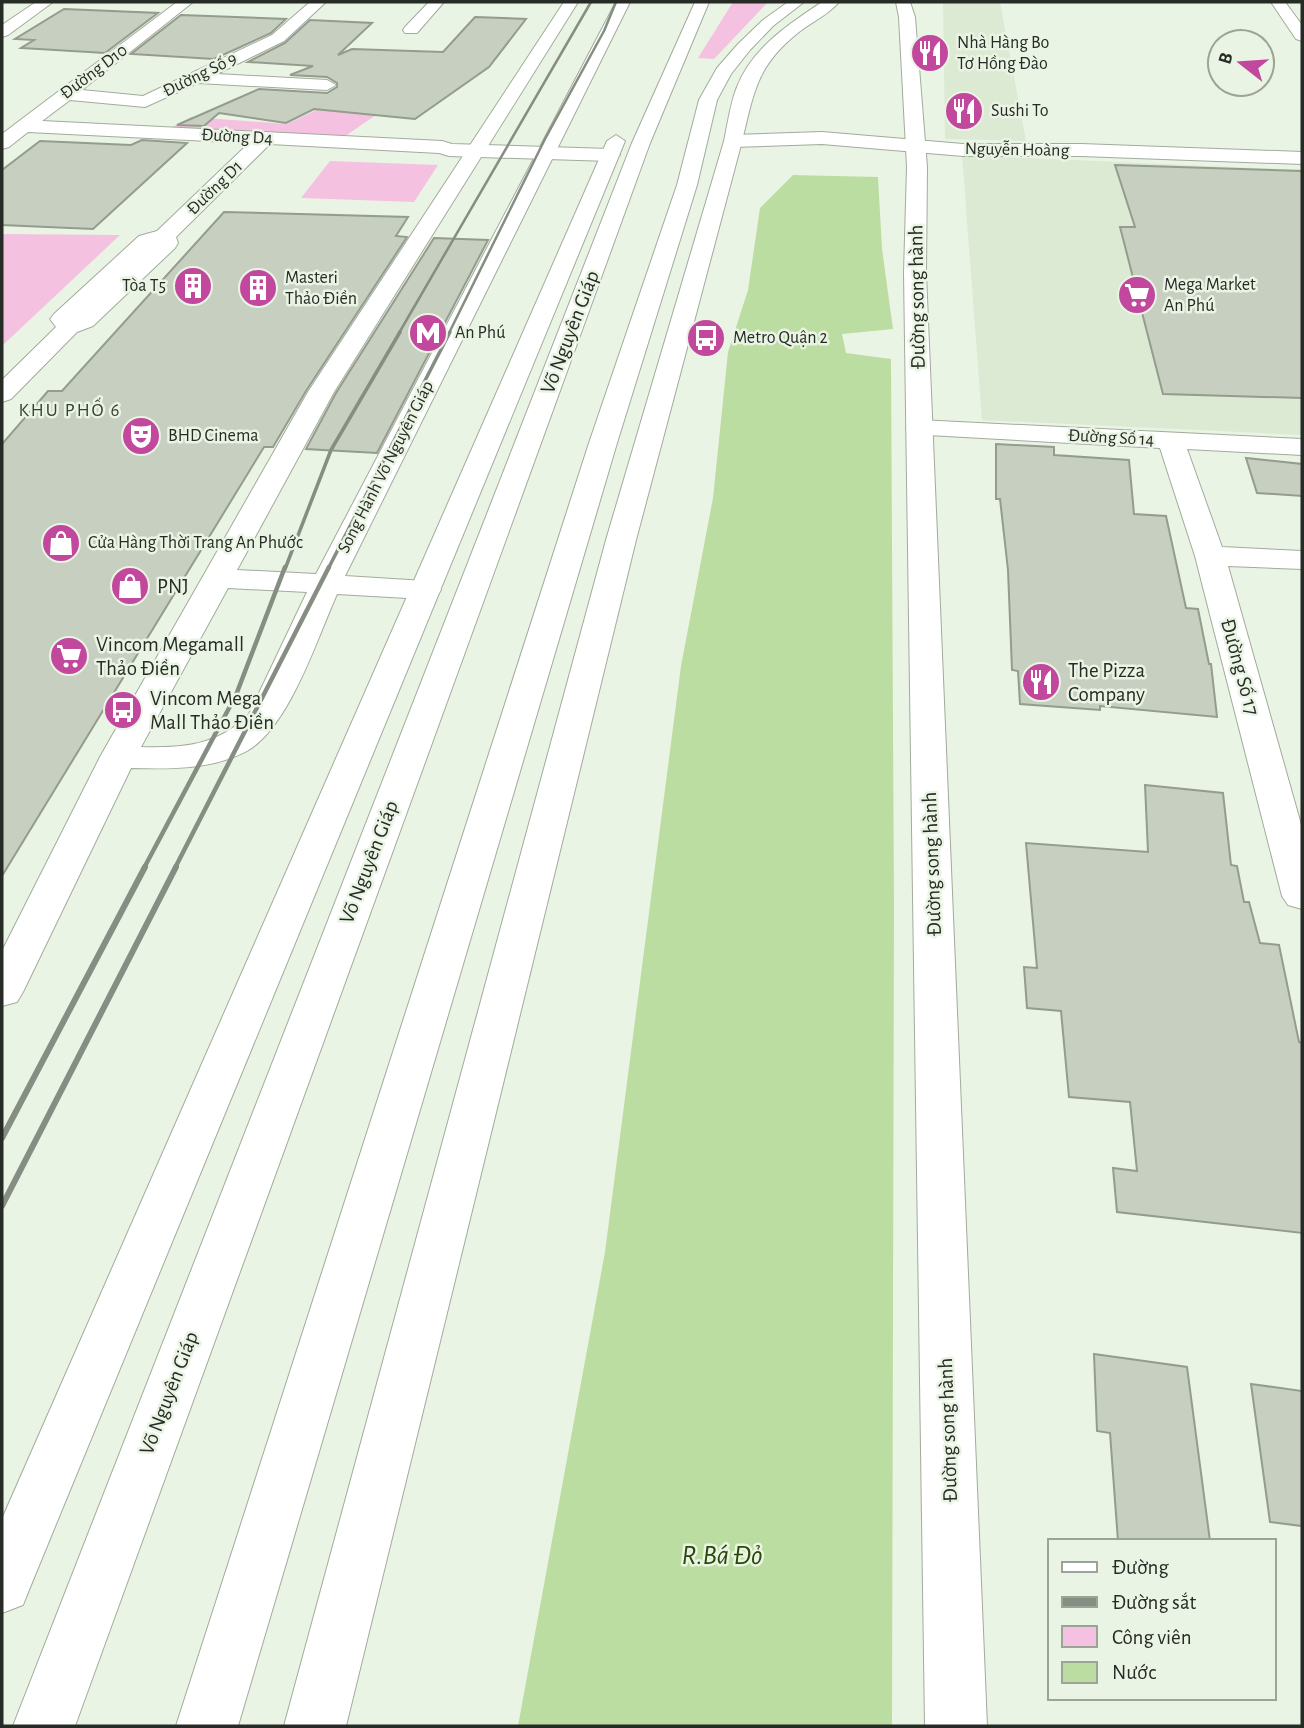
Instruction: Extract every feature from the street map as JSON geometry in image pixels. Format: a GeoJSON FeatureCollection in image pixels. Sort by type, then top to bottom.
{"type":"FeatureCollection","features":[{"type":"Feature","properties":{"kind":"main road"},"geometry":{"type":"LineString","coordinates":[[2,32],[46,2]]}},
{"type":"Feature","properties":{"kind":"main road","name":"Đường D10"},"geometry":{"type":"LineString","coordinates":[[2,143],[186,2]]}},
{"type":"Feature","properties":{"kind":"main road","name":"Đường Số 9"},"geometry":{"type":"LineString","coordinates":[[66,94],[145,102],[278,38],[319,2]]}},
{"type":"Feature","properties":{"kind":"main road"},"geometry":{"type":"LineString","coordinates":[[411,30],[437,2]]}},
{"type":"Feature","properties":{"kind":"main road"},"geometry":{"type":"LineString","coordinates":[[5,979],[118,757],[321,392],[571,2]]}},
{"type":"Feature","properties":{"kind":"main road","name":"Song Hành Võ Nguyên Giáp"},"geometry":{"type":"LineString","coordinates":[[118,757],[203,756],[239,741],[256,729],[264,718],[326,584],[622,2]]}},
{"type":"Feature","properties":{"kind":"main road","name":"Võ Nguyên Giáp"},"geometry":{"type":"LineString","coordinates":[[44,1726],[641,144],[702,2]]}},
{"type":"Feature","properties":{"kind":"main road"},"geometry":{"type":"LineString","coordinates":[[207,1726],[599,456],[687,185],[708,100],[723,72],[744,47],[768,23],[797,2]]}},
{"type":"Feature","properties":{"kind":"main road"},"geometry":{"type":"LineString","coordinates":[[315,1726],[621,540],[748,81],[767,54],[793,28],[832,2]]}},
{"type":"Feature","properties":{"kind":"main road","name":"Đường song hành"},"geometry":{"type":"LineString","coordinates":[[903,2],[907,17],[915,137],[919,428],[956,1726]]}},
{"type":"Feature","properties":{"kind":"main road"},"geometry":{"type":"LineString","coordinates":[[1278,2],[1302,36]]}},
{"type":"Feature","properties":{"kind":"main road"},"geometry":{"type":"LineString","coordinates":[[197,77],[327,85]]}},
{"type":"Feature","properties":{"kind":"main road"},"geometry":{"type":"LineString","coordinates":[[145,102],[182,106]]}},
{"type":"Feature","properties":{"kind":"main road","name":"Đường D4"},"geometry":{"type":"LineString","coordinates":[[24,126],[386,148],[438,154],[449,150],[610,155]]}},
{"type":"Feature","properties":{"kind":"main road","name":"Võ Nguyên Giáp"},"geometry":{"type":"LineString","coordinates":[[2,1585],[621,129]]}},
{"type":"Feature","properties":{"kind":"main road","name":"Nguyễn Hoàng"},"geometry":{"type":"LineString","coordinates":[[735,132],[811,138],[915,137],[1004,151],[1081,150],[1302,158]]}},
{"type":"Feature","properties":{"kind":"main road","name":"Đường D1"},"geometry":{"type":"LineString","coordinates":[[2,394],[69,327],[62,320],[147,241],[165,236],[261,142]]}},
{"type":"Feature","properties":{"kind":"main road","name":"Đường Số 14"},"geometry":{"type":"LineString","coordinates":[[919,428],[1302,447]]}},
{"type":"Feature","properties":{"kind":"main road","name":"Đường Số 17"},"geometry":{"type":"LineString","coordinates":[[1171,441],[1210,556],[1302,895]]}},
{"type":"Feature","properties":{"kind":"main road"},"geometry":{"type":"LineString","coordinates":[[1210,556],[1302,560]]}},
{"type":"Feature","properties":{"kind":"main road"},"geometry":{"type":"LineString","coordinates":[[217,578],[425,590]]}},
{"type":"Feature","properties":{"kind":"shaded area"},"geometry":{"type":"Polygon","coordinates":[[[943,2],[1000,2],[1026,141],[945,139],[943,2]]]}},
{"type":"Feature","properties":{"kind":"shaded area","name":"Mega Market An Phú"},"geometry":{"type":"Polygon","coordinates":[[[962,155],[1302,170],[1302,435],[982,420],[962,155]]]}},
{"type":"Feature","properties":{"kind":"green space"},"geometry":{"type":"Polygon","coordinates":[[[733,2],[768,2],[714,59],[698,58],[733,2]]]}},
{"type":"Feature","properties":{"kind":"green space"},"geometry":{"type":"Polygon","coordinates":[[[325,106],[376,115],[338,141],[163,132],[191,117],[287,124],[325,106]]]}},
{"type":"Feature","properties":{"kind":"green space"},"geometry":{"type":"Polygon","coordinates":[[[330,161],[438,165],[414,202],[301,198],[330,161]]]}},
{"type":"Feature","properties":{"kind":"green space"},"geometry":{"type":"Polygon","coordinates":[[[2,234],[119,235],[120,235],[3,345],[2,234]]]}},
{"type":"Feature","properties":{"kind":"water","name":"R.Bá Đỏ"},"geometry":{"type":"Polygon","coordinates":[[[793,175],[878,177],[882,249],[893,329],[842,334],[846,353],[891,359],[894,907],[892,1726],[518,1726],[605,1252],[681,666],[713,498],[728,352],[748,290],[760,208],[793,175]]]}},
{"type":"Feature","properties":{"kind":"building"},"geometry":{"type":"Polygon","coordinates":[[[64,9],[158,13],[105,53],[21,48],[34,40],[15,39],[64,9]]]}},
{"type":"Feature","properties":{"kind":"building"},"geometry":{"type":"Polygon","coordinates":[[[181,15],[286,19],[271,33],[214,59],[131,54],[181,15]]]}},
{"type":"Feature","properties":{"kind":"building"},"geometry":{"type":"Polygon","coordinates":[[[475,17],[526,19],[489,67],[415,119],[314,109],[286,123],[219,113],[204,126],[177,125],[259,89],[327,93],[337,87],[337,83],[327,77],[290,75],[313,66],[248,62],[285,43],[310,20],[372,23],[338,55],[352,49],[443,52],[475,17]]]}},
{"type":"Feature","properties":{"kind":"building"},"geometry":{"type":"Polygon","coordinates":[[[142,140],[187,143],[93,229],[2,225],[2,170],[40,141],[131,145],[142,140]]]}},
{"type":"Feature","properties":{"kind":"building"},"geometry":{"type":"Polygon","coordinates":[[[1115,165],[1302,171],[1302,398],[1163,394],[1120,227],[1135,227],[1115,165]]]}},
{"type":"Feature","properties":{"kind":"building","name":"Vincom Megamall Thảo Điền"},"geometry":{"type":"Polygon","coordinates":[[[224,212],[408,217],[396,236],[407,237],[306,391],[273,447],[264,447],[2,876],[2,444],[48,391],[62,391],[224,212]]]}},
{"type":"Feature","properties":{"kind":"building"},"geometry":{"type":"Polygon","coordinates":[[[434,238],[488,240],[377,453],[306,449],[336,393],[434,238]]]}},
{"type":"Feature","properties":{"kind":"building"},"geometry":{"type":"Polygon","coordinates":[[[996,444],[1054,447],[1054,455],[1129,460],[1134,514],[1166,516],[1186,608],[1198,609],[1211,664],[1217,717],[1100,706],[1100,710],[1020,704],[1018,671],[1012,670],[1008,570],[1000,499],[996,499],[996,444]]]}},
{"type":"Feature","properties":{"kind":"building"},"geometry":{"type":"Polygon","coordinates":[[[1246,458],[1302,464],[1302,496],[1257,493],[1246,458]]]}},
{"type":"Feature","properties":{"kind":"building"},"geometry":{"type":"Polygon","coordinates":[[[1145,785],[1223,793],[1231,865],[1237,866],[1244,902],[1249,902],[1260,943],[1279,945],[1299,1042],[1302,1043],[1302,1233],[1117,1212],[1113,1168],[1137,1171],[1130,1102],[1069,1097],[1061,1011],[1027,1008],[1024,967],[1037,968],[1026,843],[1148,852],[1145,785]]]}},
{"type":"Feature","properties":{"kind":"building"},"geometry":{"type":"Polygon","coordinates":[[[1094,1354],[1187,1367],[1210,1539],[1118,1539],[1110,1433],[1097,1431],[1094,1354]]]}},
{"type":"Feature","properties":{"kind":"building"},"geometry":{"type":"Polygon","coordinates":[[[1251,1384],[1302,1391],[1302,1526],[1270,1522],[1251,1384]]]}},
{"type":"Feature","properties":{"kind":"railway"},"geometry":{"type":"LineString","coordinates":[[399,333],[591,2]]}},
{"type":"Feature","properties":{"kind":"railway"},"geometry":{"type":"LineString","coordinates":[[449,333],[545,139],[604,31],[616,2]]}},
{"type":"Feature","properties":{"kind":"railway"},"geometry":{"type":"LineString","coordinates":[[285,569],[331,450],[400,332]]}},
{"type":"Feature","properties":{"kind":"railway"},"geometry":{"type":"LineString","coordinates":[[328,569],[450,332]]}},
{"type":"Feature","properties":{"kind":"railway"},"geometry":{"type":"LineString","coordinates":[[144,868],[236,695],[285,567]]}},
{"type":"Feature","properties":{"kind":"railway"},"geometry":{"type":"LineString","coordinates":[[175,868],[329,567]]}},
{"type":"Feature","properties":{"kind":"railway"},"geometry":{"type":"LineString","coordinates":[[2,1138],[145,867]]}},
{"type":"Feature","properties":{"kind":"railway"},"geometry":{"type":"LineString","coordinates":[[2,1206],[176,867]]}},
{"type":"Feature","properties":{"kind":"place","name":"Nhà Hàng Bo Tơ Hồng Đào"},"geometry":{"type":"Point","coordinates":[930,53]}},
{"type":"Feature","properties":{"kind":"place","name":"Sushi To"},"geometry":{"type":"Point","coordinates":[964,111]}},
{"type":"Feature","properties":{"kind":"place","name":"Tòa T5"},"geometry":{"type":"Point","coordinates":[193,286]}},
{"type":"Feature","properties":{"kind":"place","name":"Masteri Thảo Điền"},"geometry":{"type":"Point","coordinates":[258,288]}},
{"type":"Feature","properties":{"kind":"place","name":"Mega Market An Phú"},"geometry":{"type":"Point","coordinates":[1137,295]}},
{"type":"Feature","properties":{"kind":"place","name":"An Phú"},"geometry":{"type":"Point","coordinates":[428,333]}},
{"type":"Feature","properties":{"kind":"place","name":"Metro Quận 2"},"geometry":{"type":"Point","coordinates":[706,338]}},
{"type":"Feature","properties":{"kind":"place","name":"BHD Cinema"},"geometry":{"type":"Point","coordinates":[141,436]}},
{"type":"Feature","properties":{"kind":"place","name":"Cửa Hàng Thời Trang An Phước"},"geometry":{"type":"Point","coordinates":[61,543]}},
{"type":"Feature","properties":{"kind":"place","name":"PNJ"},"geometry":{"type":"Point","coordinates":[130,586]}},
{"type":"Feature","properties":{"kind":"place","name":"Vincom Megamall Thảo Điền"},"geometry":{"type":"Point","coordinates":[69,656]}},
{"type":"Feature","properties":{"kind":"place","name":"The Pizza Company"},"geometry":{"type":"Point","coordinates":[1041,682]}},
{"type":"Feature","properties":{"kind":"place","name":"Vincom Mega Mall Thảo Điền"},"geometry":{"type":"Point","coordinates":[123,710]}},
{"type":"Feature","properties":{"kind":"district","name":"KHU PHỐ 6"},"geometry":{"type":"Point","coordinates":[70,410]}}]}
